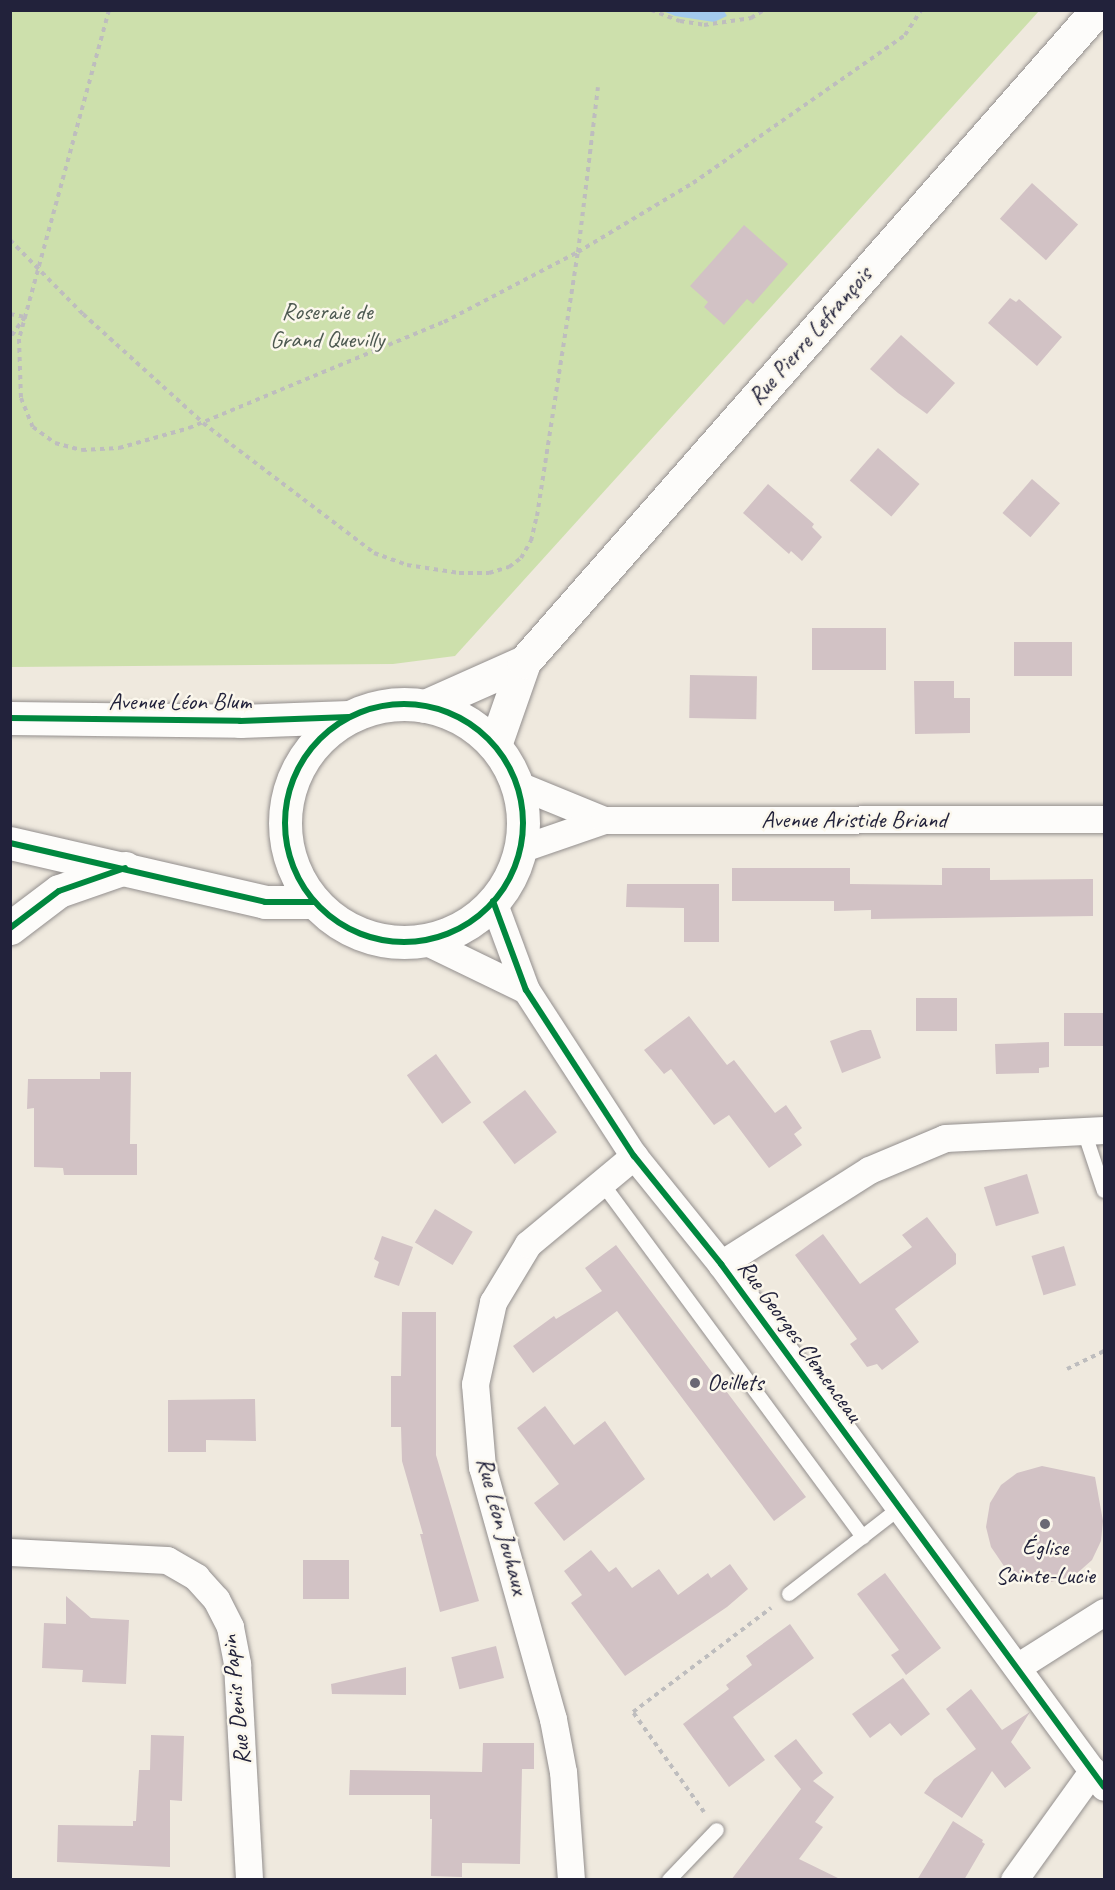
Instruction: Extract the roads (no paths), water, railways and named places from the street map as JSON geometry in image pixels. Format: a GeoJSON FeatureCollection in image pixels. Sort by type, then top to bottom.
{"type":"FeatureCollection","features":[{"type":"Feature","properties":{"kind":"street","name":"Rue Pierre Lefrançois"},"geometry":{"type":"LineString","coordinates":[[495,745],[524,662],[1097,10]]}},
{"type":"Feature","properties":{"kind":"street","name":"Rue Pierre Lefrançois"},"geometry":{"type":"LineString","coordinates":[[425,706],[524,662]]}},
{"type":"Feature","properties":{"kind":"street"},"geometry":{"type":"LineString","coordinates":[[386,705],[425,706],[463,719],[495,745],[511,769],[521,796],[524,825],[520,849],[504,888],[482,914],[454,931],[425,941],[394,942],[364,936],[337,922],[314,903],[295,872],[285,837],[286,801],[298,767],[320,738],[349,717],[386,705]]}},
{"type":"Feature","properties":{"kind":"street","name":"Avenue Léon Blum"},"geometry":{"type":"LineString","coordinates":[[10,718],[240,721],[349,717]]}},
{"type":"Feature","properties":{"kind":"street","name":"Avenue Aristide Briand"},"geometry":{"type":"LineString","coordinates":[[516,784],[604,820]]}},
{"type":"Feature","properties":{"kind":"street","name":"Avenue Aristide Briand"},"geometry":{"type":"LineString","coordinates":[[520,849],[604,820],[1104,819]]}},
{"type":"Feature","properties":{"kind":"street"},"geometry":{"type":"LineString","coordinates":[[10,843],[266,902],[314,903]]}},
{"type":"Feature","properties":{"kind":"street"},"geometry":{"type":"LineString","coordinates":[[10,928],[59,891],[125,868]]}},
{"type":"Feature","properties":{"kind":"street","name":"Rue Georges Clemenceau"},"geometry":{"type":"LineString","coordinates":[[493,901],[526,990],[634,1156],[722,1264],[1099,1779]]}},
{"type":"Feature","properties":{"kind":"street"},"geometry":{"type":"LineString","coordinates":[[425,941],[526,990]]}},
{"type":"Feature","properties":{"kind":"street"},"geometry":{"type":"LineString","coordinates":[[722,1264],[869,1170],[945,1138],[1094,1130]]}},
{"type":"Feature","properties":{"kind":"street","name":"Rue Léon Jouhaux"},"geometry":{"type":"LineString","coordinates":[[571,1880],[563,1772],[553,1719],[482,1467],[475,1384],[493,1302],[528,1244],[634,1156]]}},
{"type":"Feature","properties":{"kind":"street","name":"Rue Denis Papin"},"geometry":{"type":"LineString","coordinates":[[10,1552],[167,1560],[196,1577],[216,1599],[231,1627],[237,1664],[249,1880]]}},
{"type":"Feature","properties":{"kind":"street"},"geometry":{"type":"LineString","coordinates":[[1017,1667],[1104,1612]]}},
{"type":"Feature","properties":{"kind":"street"},"geometry":{"type":"LineString","coordinates":[[1014,1880],[1099,1779]]}},
{"type":"Feature","properties":{"kind":"lane"},"geometry":{"type":"LineString","coordinates":[[1094,1130],[1104,1191]]}},
{"type":"Feature","properties":{"kind":"lane"},"geometry":{"type":"LineString","coordinates":[[602,1184],[863,1537]]}},
{"type":"Feature","properties":{"kind":"lane"},"geometry":{"type":"LineString","coordinates":[[789,1594],[900,1508]]}},
{"type":"Feature","properties":{"kind":"lane"},"geometry":{"type":"LineString","coordinates":[[669,1880],[717,1830]]}},
{"type":"Feature","properties":{"kind":"water"},"geometry":{"type":"Polygon","coordinates":[[[663,11],[724,11],[727,16],[714,22],[675,16],[663,11]]]}},
{"type":"Feature","properties":{"kind":"place","name":"Oeillets"},"geometry":{"type":"Point","coordinates":[695,1383]}},
{"type":"Feature","properties":{"kind":"place","name":"Église Sainte-Lucie"},"geometry":{"type":"Point","coordinates":[1045,1524]}},
{"type":"Feature","properties":{"kind":"park label","name":"Roseraie de Grand Quevilly"},"geometry":{"type":"Point","coordinates":[327,326]}}]}
